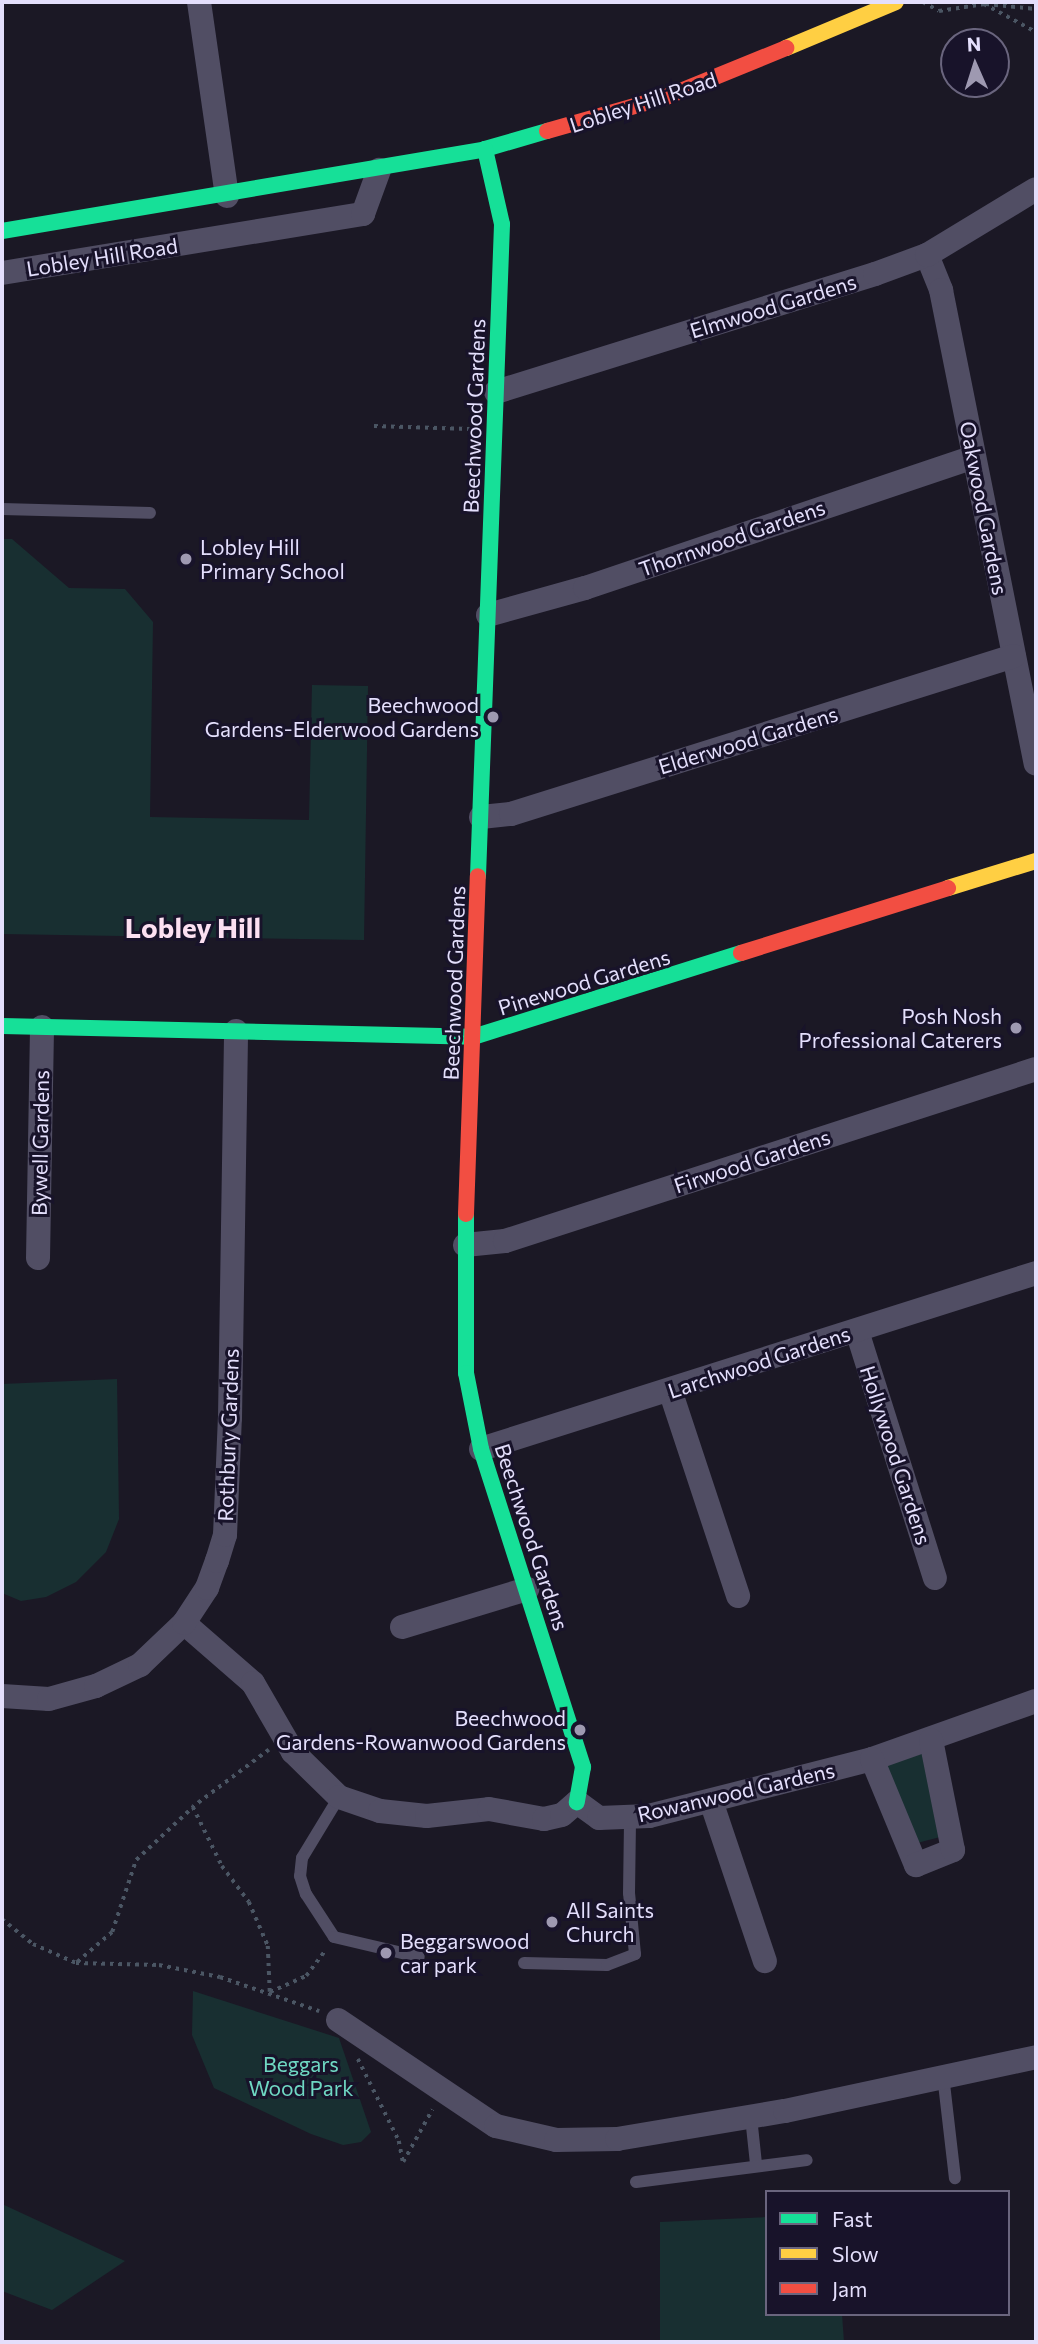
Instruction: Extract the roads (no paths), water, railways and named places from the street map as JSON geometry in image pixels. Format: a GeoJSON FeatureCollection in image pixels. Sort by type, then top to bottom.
{"type":"FeatureCollection","features":[{"type":"Feature","properties":{"kind":"main road","name":"Lobley Hill Road"},"geometry":{"type":"LineString","coordinates":[[2,231],[228,196],[485,149],[666,97],[896,2]]}},
{"type":"Feature","properties":{"kind":"main road","name":"Beechwood Gardens"},"geometry":{"type":"LineString","coordinates":[[485,149],[502,225],[465,1245],[466,1373],[481,1449],[583,1767],[577,1802]]}},
{"type":"Feature","properties":{"kind":"main road","name":"Pinewood Gardens"},"geometry":{"type":"LineString","coordinates":[[2,1026],[473,1037],[1036,861]]}},
{"type":"Feature","properties":{"kind":"street"},"geometry":{"type":"LineString","coordinates":[[199,2],[228,196]]}},
{"type":"Feature","properties":{"kind":"street","name":"Lobley Hill Road"},"geometry":{"type":"LineString","coordinates":[[2,273],[363,214],[379,170]]}},
{"type":"Feature","properties":{"kind":"street","name":"Elmwood Gardens"},"geometry":{"type":"LineString","coordinates":[[496,392],[927,255],[1036,189]]}},
{"type":"Feature","properties":{"kind":"street","name":"Oakwood Gardens"},"geometry":{"type":"LineString","coordinates":[[927,255],[941,290],[1036,764]]}},
{"type":"Feature","properties":{"kind":"street","name":"Thornwood Gardens"},"geometry":{"type":"LineString","coordinates":[[488,615],[598,583],[974,457]]}},
{"type":"Feature","properties":{"kind":"street","name":"Elderwood Gardens"},"geometry":{"type":"LineString","coordinates":[[481,817],[511,814],[1014,656]]}},
{"type":"Feature","properties":{"kind":"street","name":"Bywell Gardens"},"geometry":{"type":"LineString","coordinates":[[38,1258],[41,1027]]}},
{"type":"Feature","properties":{"kind":"street","name":"Rothbury Gardens"},"geometry":{"type":"LineString","coordinates":[[2,1696],[49,1699],[96,1686],[139,1665],[184,1623],[207,1588],[225,1535],[236,1031]]}},
{"type":"Feature","properties":{"kind":"street","name":"Firwood Gardens"},"geometry":{"type":"LineString","coordinates":[[465,1245],[505,1241],[1036,1069]]}},
{"type":"Feature","properties":{"kind":"street","name":"Larchwood Gardens"},"geometry":{"type":"LineString","coordinates":[[481,1449],[1036,1273]]}},
{"type":"Feature","properties":{"kind":"street","name":"Hollywood Gardens"},"geometry":{"type":"LineString","coordinates":[[857,1331],[935,1578]]}},
{"type":"Feature","properties":{"kind":"street"},"geometry":{"type":"LineString","coordinates":[[670,1390],[738,1597]]}},
{"type":"Feature","properties":{"kind":"street"},"geometry":{"type":"LineString","coordinates":[[402,1627],[527,1589]]}},
{"type":"Feature","properties":{"kind":"street"},"geometry":{"type":"LineString","coordinates":[[184,1623],[253,1683],[293,1752],[339,1797],[380,1811],[427,1816],[489,1809],[544,1819],[562,1815],[577,1802]]}},
{"type":"Feature","properties":{"kind":"street","name":"Rowanwood Gardens"},"geometry":{"type":"LineString","coordinates":[[577,1802],[599,1818],[630,1818],[711,1801],[872,1759],[1036,1701]]}},
{"type":"Feature","properties":{"kind":"street"},"geometry":{"type":"LineString","coordinates":[[872,1759],[916,1865],[953,1850],[931,1740]]}},
{"type":"Feature","properties":{"kind":"street"},"geometry":{"type":"LineString","coordinates":[[711,1801],[765,1961]]}},
{"type":"Feature","properties":{"kind":"street"},"geometry":{"type":"LineString","coordinates":[[338,2020],[496,2126],[556,2140],[617,2139],[751,2117],[1036,2057]]}},
{"type":"Feature","properties":{"kind":"lane"},"geometry":{"type":"LineString","coordinates":[[2,509],[150,513]]}},
{"type":"Feature","properties":{"kind":"lane"},"geometry":{"type":"LineString","coordinates":[[339,1797],[302,1858],[300,1876],[334,1937],[419,1957]]}},
{"type":"Feature","properties":{"kind":"lane"},"geometry":{"type":"LineString","coordinates":[[524,1963],[607,1965],[635,1954],[629,1893],[630,1818]]}},
{"type":"Feature","properties":{"kind":"lane"},"geometry":{"type":"LineString","coordinates":[[943,2075],[955,2178]]}},
{"type":"Feature","properties":{"kind":"lane"},"geometry":{"type":"LineString","coordinates":[[751,2117],[757,2164]]}},
{"type":"Feature","properties":{"kind":"lane"},"geometry":{"type":"LineString","coordinates":[[636,2182],[757,2164],[807,2160]]}},
{"type":"Feature","properties":{"kind":"place","name":"Lobley Hill Primary School"},"geometry":{"type":"Point","coordinates":[186,559]}},
{"type":"Feature","properties":{"kind":"place","name":"Beechwood Gardens-Elderwood Gardens"},"geometry":{"type":"Point","coordinates":[493,717]}},
{"type":"Feature","properties":{"kind":"place","name":"Posh Nosh Professional Caterers"},"geometry":{"type":"Point","coordinates":[1016,1028]}},
{"type":"Feature","properties":{"kind":"place","name":"Beechwood Gardens-Rowanwood Gardens"},"geometry":{"type":"Point","coordinates":[580,1730]}},
{"type":"Feature","properties":{"kind":"place","name":"All Saints Church"},"geometry":{"type":"Point","coordinates":[552,1922]}},
{"type":"Feature","properties":{"kind":"place","name":"Beggarswood car park"},"geometry":{"type":"Point","coordinates":[386,1953]}},
{"type":"Feature","properties":{"kind":"district","name":"Lobley Hill"},"geometry":{"type":"Point","coordinates":[193,927]}},
{"type":"Feature","properties":{"kind":"park label","name":"Beggars Wood Park"},"geometry":{"type":"Point","coordinates":[301,2076]}}]}
